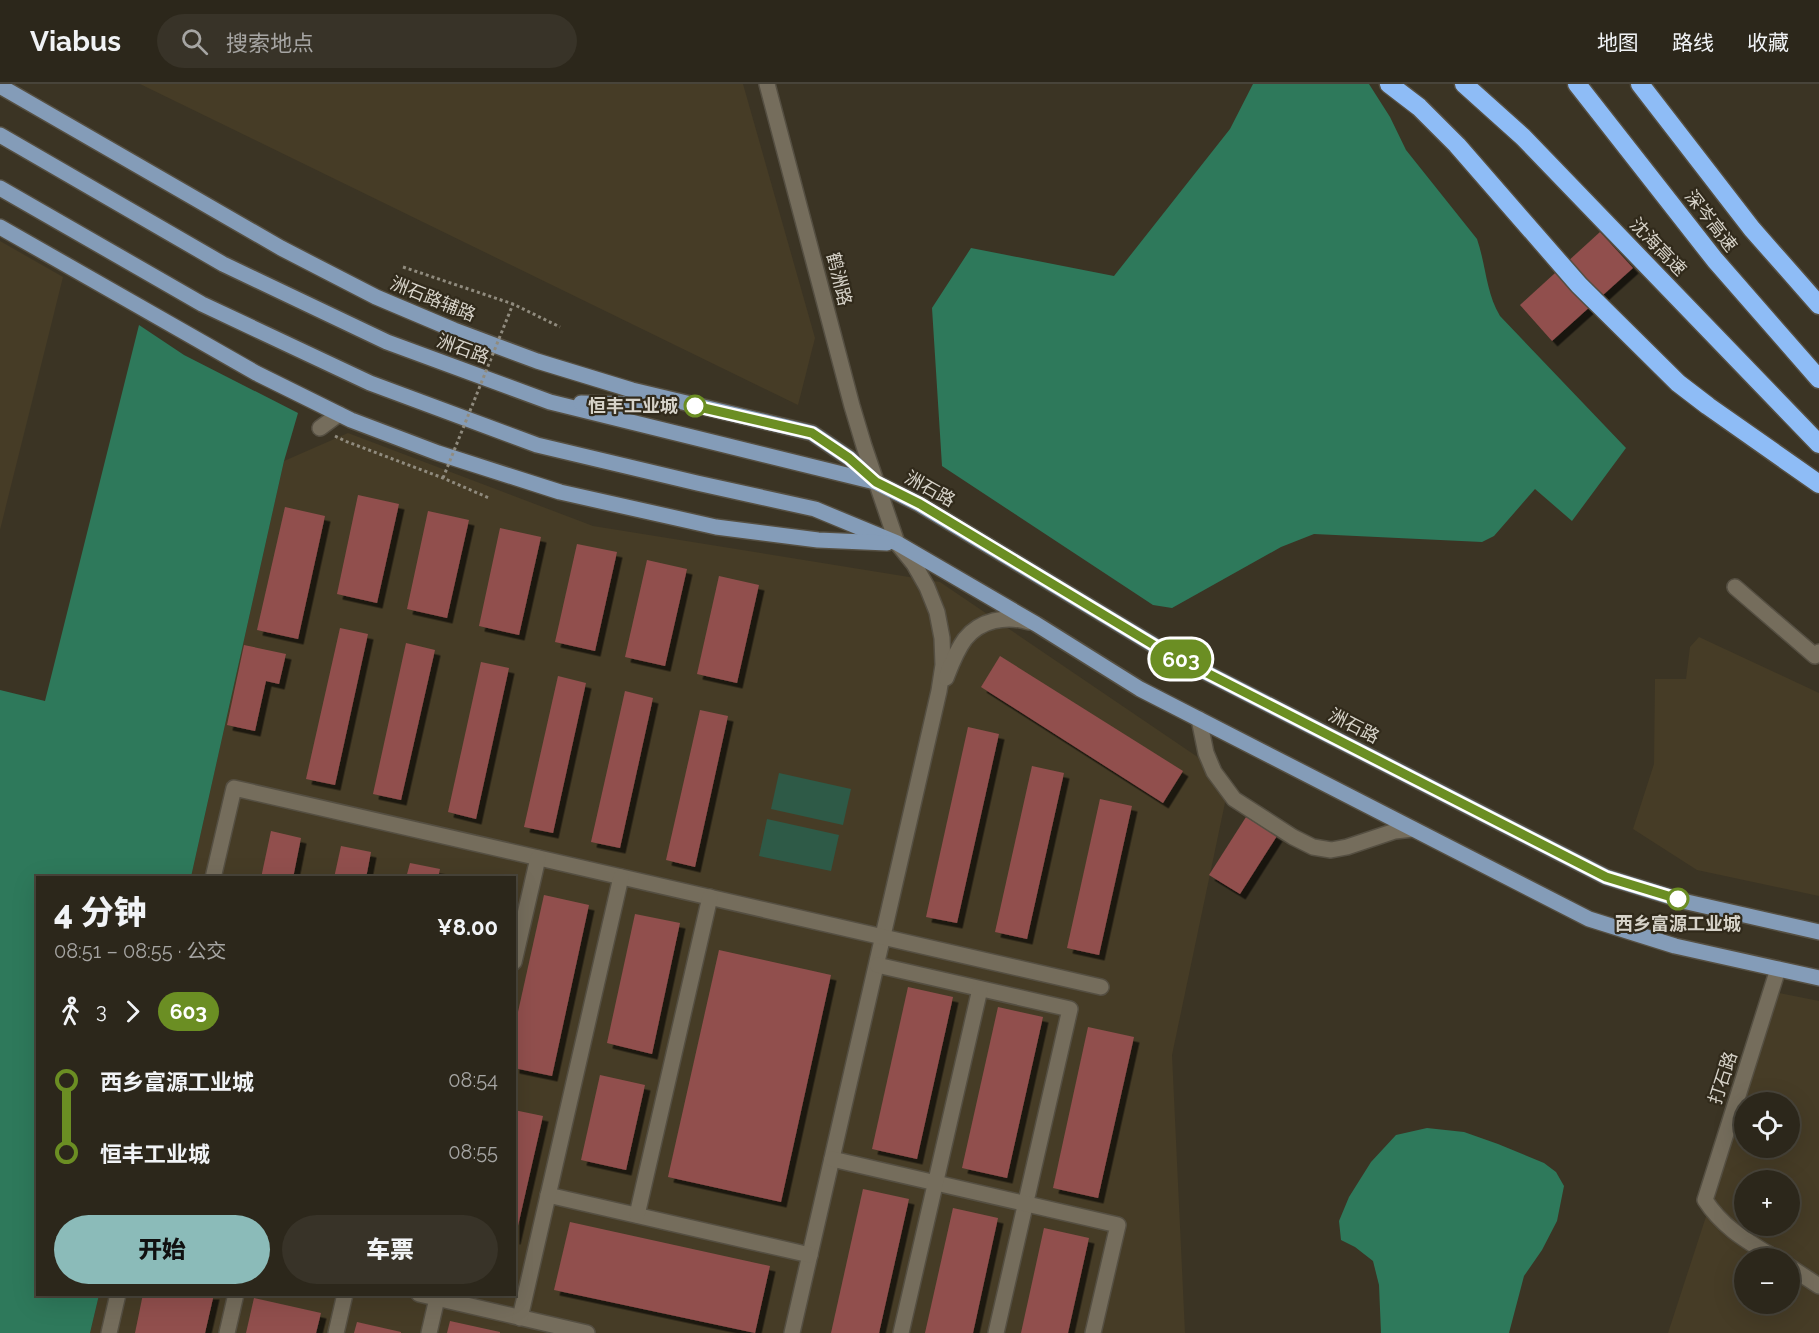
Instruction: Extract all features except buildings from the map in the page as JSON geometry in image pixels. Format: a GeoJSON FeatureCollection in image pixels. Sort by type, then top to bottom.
{"type":"FeatureCollection","features":[{"type":"Feature","properties":{"kind":"highway"},"geometry":{"type":"LineString","coordinates":[[1389,84],[1419,107],[1457,146],[1579,285],[1678,382],[1708,406],[1819,484]]}},
{"type":"Feature","properties":{"kind":"highway","name":"沈海高速"},"geometry":{"type":"LineString","coordinates":[[1464,84],[1523,137],[1819,444]]}},
{"type":"Feature","properties":{"kind":"highway","name":"深岑高速"},"geometry":{"type":"LineString","coordinates":[[1577,84],[1715,260],[1819,379]]}},
{"type":"Feature","properties":{"kind":"highway","name":"深岑高速"},"geometry":{"type":"LineString","coordinates":[[1640,84],[1752,229],[1819,305]]}},
{"type":"Feature","properties":{"kind":"highway"},"geometry":{"type":"LineString","coordinates":[[1651,84],[1752,216],[1792,264],[1819,288]]}},
{"type":"Feature","properties":{"kind":"main road","name":"洲石路辅路"},"geometry":{"type":"LineString","coordinates":[[0,86],[281,248],[376,297],[454,330],[537,361],[632,390],[812,433],[849,458],[876,482]]}},
{"type":"Feature","properties":{"kind":"main road","name":"洲石路"},"geometry":{"type":"LineString","coordinates":[[0,135],[223,264],[387,342],[550,402],[876,482],[920,504],[1162,650],[1606,877],[1687,902],[1819,932]]}},
{"type":"Feature","properties":{"kind":"main road"},"geometry":{"type":"LineString","coordinates":[[0,188],[202,304],[370,383],[537,445],[815,509],[897,543],[1036,624],[1140,689],[1589,919],[1675,946],[1819,978]]}},
{"type":"Feature","properties":{"kind":"main road"},"geometry":{"type":"LineString","coordinates":[[0,227],[256,373],[339,414],[438,453],[560,492],[716,527],[818,540],[897,543]]}},
{"type":"Feature","properties":{"kind":"main road"},"geometry":{"type":"LineString","coordinates":[[550,402],[695,406]]}},
{"type":"Feature","properties":{"kind":"street","name":"鹤洲路"},"geometry":{"type":"LineString","coordinates":[[766,84],[852,406],[876,482],[897,543],[923,579],[936,612],[942,638],[943,665],[939,691]]}},
{"type":"Feature","properties":{"kind":"street"},"geometry":{"type":"LineString","coordinates":[[320,428],[339,414]]}},
{"type":"Feature","properties":{"kind":"street"},"geometry":{"type":"LineString","coordinates":[[1735,587],[1815,656],[1819,652]]}},
{"type":"Feature","properties":{"kind":"street"},"geometry":{"type":"LineString","coordinates":[[792,1333],[939,691],[966,638],[980,626],[998,619],[1018,618],[1036,624]]}},
{"type":"Feature","properties":{"kind":"street"},"geometry":{"type":"LineString","coordinates":[[1199,719],[1206,753],[1214,772],[1234,799],[1293,837],[1313,847],[1331,850],[1395,831],[1413,829]]}},
{"type":"Feature","properties":{"kind":"street"},"geometry":{"type":"LineString","coordinates":[[213,876],[234,788],[1101,987]]}},
{"type":"Feature","properties":{"kind":"street"},"geometry":{"type":"LineString","coordinates":[[516,953],[538,858]]}},
{"type":"Feature","properties":{"kind":"street"},"geometry":{"type":"LineString","coordinates":[[520,1318],[621,877]]}},
{"type":"Feature","properties":{"kind":"street"},"geometry":{"type":"LineString","coordinates":[[637,1215],[710,897]]}},
{"type":"Feature","properties":{"kind":"street"},"geometry":{"type":"LineString","coordinates":[[877,965],[1070,1009],[996,1333]]}},
{"type":"Feature","properties":{"kind":"street","name":"打石路"},"geometry":{"type":"LineString","coordinates":[[1759,1248],[1734,1233],[1713,1213],[1705,1200],[1778,969]]}},
{"type":"Feature","properties":{"kind":"street"},"geometry":{"type":"LineString","coordinates":[[901,1333],[980,988]]}},
{"type":"Feature","properties":{"kind":"street"},"geometry":{"type":"LineString","coordinates":[[832,1159],[1118,1225],[1093,1333]]}},
{"type":"Feature","properties":{"kind":"street"},"geometry":{"type":"LineString","coordinates":[[548,1195],[810,1255]]}},
{"type":"Feature","properties":{"kind":"street"},"geometry":{"type":"LineString","coordinates":[[1800,1274],[1819,1286]]}},
{"type":"Feature","properties":{"kind":"street"},"geometry":{"type":"LineString","coordinates":[[109,1333],[118,1296]]}},
{"type":"Feature","properties":{"kind":"street"},"geometry":{"type":"LineString","coordinates":[[227,1333],[236,1296]]}},
{"type":"Feature","properties":{"kind":"street"},"geometry":{"type":"LineString","coordinates":[[336,1333],[345,1296]]}},
{"type":"Feature","properties":{"kind":"street"},"geometry":{"type":"LineString","coordinates":[[429,1333],[438,1297],[587,1333]]}},
{"type":"Feature","properties":{"kind":"path"},"geometry":{"type":"LineString","coordinates":[[403,267],[513,304],[560,327]]}},
{"type":"Feature","properties":{"kind":"path"},"geometry":{"type":"LineString","coordinates":[[443,478],[513,304]]}},
{"type":"Feature","properties":{"kind":"path"},"geometry":{"type":"LineString","coordinates":[[345,441],[489,498]]}},
{"type":"Feature","properties":{"kind":"shaded area"},"geometry":{"type":"Polygon","coordinates":[[[140,84],[743,84],[815,338],[798,405],[140,84]]]}},
{"type":"Feature","properties":{"kind":"shaded area"},"geometry":{"type":"Polygon","coordinates":[[[0,241],[63,277],[0,530],[0,241]]]}},
{"type":"Feature","properties":{"kind":"shaded area"},"geometry":{"type":"Polygon","coordinates":[[[348,433],[593,526],[940,582],[1230,779],[1172,1055],[1185,1333],[90,1333],[99,1296],[516,1296],[516,876],[191,876],[284,461],[348,433]]]}},
{"type":"Feature","properties":{"kind":"shaded area"},"geometry":{"type":"Polygon","coordinates":[[[1699,637],[1819,693],[1819,896],[1697,870],[1633,829],[1654,764],[1655,679],[1686,679],[1690,647],[1699,637]]]}},
{"type":"Feature","properties":{"kind":"shaded area"},"geometry":{"type":"Polygon","coordinates":[[[1779,993],[1819,1001],[1819,1333],[1668,1333],[1734,1131],[1734,1158],[1800,1158],[1800,1092],[1747,1092],[1779,993]]]}},
{"type":"Feature","properties":{"kind":"green space"},"geometry":{"type":"Polygon","coordinates":[[[1253,84],[1369,84],[1390,117],[1406,150],[1477,239],[1489,288],[1500,316],[1626,448],[1572,521],[1535,489],[1494,536],[1482,542],[1314,534],[1281,547],[1172,608],[1153,605],[942,466],[932,308],[971,248],[1114,276],[1230,129],[1253,84]]]}},
{"type":"Feature","properties":{"kind":"green space"},"geometry":{"type":"Polygon","coordinates":[[[139,325],[184,355],[298,413],[284,461],[191,876],[36,876],[36,1296],[99,1296],[90,1333],[0,1333],[0,690],[45,701],[139,325]]]}},
{"type":"Feature","properties":{"kind":"green space"},"geometry":{"type":"Polygon","coordinates":[[[779,773],[851,789],[843,825],[771,809],[779,773]]]}},
{"type":"Feature","properties":{"kind":"green space"},"geometry":{"type":"Polygon","coordinates":[[[767,819],[839,835],[831,871],[759,856],[767,819]]]}},
{"type":"Feature","properties":{"kind":"green space"},"geometry":{"type":"Polygon","coordinates":[[[1427,1128],[1464,1132],[1544,1163],[1556,1172],[1564,1186],[1557,1221],[1542,1250],[1524,1276],[1509,1333],[1381,1333],[1379,1285],[1373,1261],[1355,1247],[1341,1240],[1339,1221],[1349,1197],[1371,1162],[1396,1135],[1427,1128]]]}},
{"type":"Feature","properties":{"kind":"bus line","name":"603"},"geometry":{"type":"LineString","coordinates":[[695,406],[812,433],[849,458],[876,482],[920,504],[1162,650],[1606,877],[1678,899]]}},
{"type":"Feature","properties":{"kind":"place","name":"恒丰工业城"},"geometry":{"type":"Point","coordinates":[695,406]}},
{"type":"Feature","properties":{"kind":"place","name":"西乡富源工业城"},"geometry":{"type":"Point","coordinates":[1678,899]}}]}
